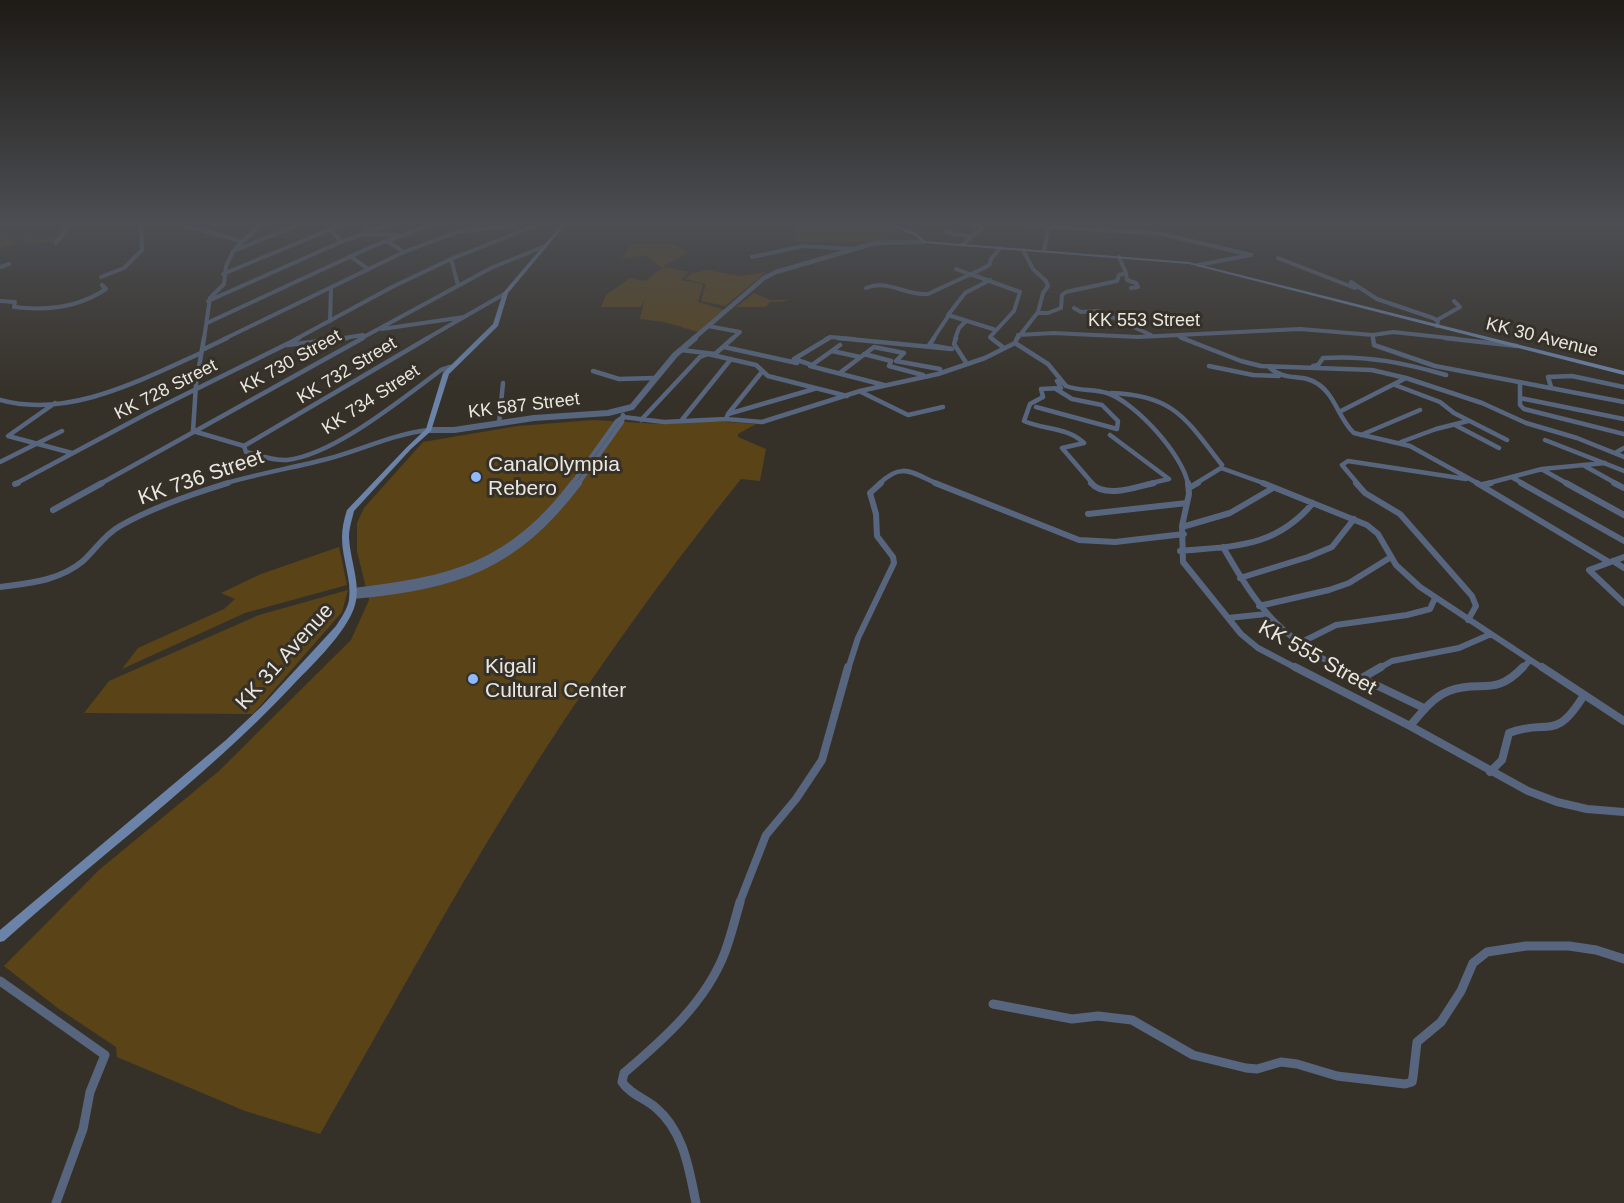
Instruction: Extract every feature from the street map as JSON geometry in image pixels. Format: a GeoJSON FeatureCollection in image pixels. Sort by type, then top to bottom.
{"type":"FeatureCollection","features":[{"type":"Feature","properties":{"kind":"main road","name":"KK 31 Avenue"},"geometry":{"type":"LineString","coordinates":[[0,937],[250,725],[335,632],[350,611],[353,594],[346,550],[346,521],[360,499],[429,430],[442,385],[450,367],[496,325],[506,293],[516,281]]}},
{"type":"Feature","properties":{"kind":"main road","name":"KK 30 Avenue"},"geometry":{"type":"LineString","coordinates":[[1265,281],[1437,323],[1624,373]]}},
{"type":"Feature","properties":{"kind":"street"},"geometry":{"type":"LineString","coordinates":[[224,281],[224,284],[213,292],[207,301],[207,323],[201,351],[193,431],[244,446],[244,450],[250,453],[289,460],[295,466]]}},
{"type":"Feature","properties":{"kind":"street"},"geometry":{"type":"LineString","coordinates":[[207,301],[252,281]]}},
{"type":"Feature","properties":{"kind":"street"},"geometry":{"type":"LineString","coordinates":[[207,323],[296,281]]}},
{"type":"Feature","properties":{"kind":"street"},"geometry":{"type":"LineString","coordinates":[[0,400],[25,404],[56,402],[150,377],[345,281]]}},
{"type":"Feature","properties":{"kind":"street","name":"KK 728 Street"},"geometry":{"type":"LineString","coordinates":[[15,484],[164,405],[196,391],[408,281]]}},
{"type":"Feature","properties":{"kind":"street","name":"KK 730 Street"},"geometry":{"type":"LineString","coordinates":[[54,510],[466,281]]}},
{"type":"Feature","properties":{"kind":"street"},"geometry":{"type":"LineString","coordinates":[[353,594],[405,591],[470,574],[502,557],[544,526],[622,422],[623,413],[637,402],[681,350],[760,281]]}},
{"type":"Feature","properties":{"kind":"street"},"geometry":{"type":"LineString","coordinates":[[866,288],[882,282],[928,295],[953,281]]}},
{"type":"Feature","properties":{"kind":"street"},"geometry":{"type":"LineString","coordinates":[[988,281],[965,293],[948,315],[996,330]]}},
{"type":"Feature","properties":{"kind":"street"},"geometry":{"type":"LineString","coordinates":[[993,281],[1020,292],[1021,295],[1014,310],[990,338],[1004,348]]}},
{"type":"Feature","properties":{"kind":"street"},"geometry":{"type":"LineString","coordinates":[[762,373],[848,396],[967,364],[1015,343],[1018,335],[1038,313],[1041,296],[1048,283],[1046,281]]}},
{"type":"Feature","properties":{"kind":"street"},"geometry":{"type":"LineString","coordinates":[[1038,313],[1048,313],[1061,308],[1062,295],[1066,292],[1115,281]]}},
{"type":"Feature","properties":{"kind":"street"},"geometry":{"type":"LineString","coordinates":[[1130,281],[1138,286],[1131,288]]}},
{"type":"Feature","properties":{"kind":"street"},"geometry":{"type":"LineString","coordinates":[[1338,281],[1437,323],[1460,307],[1454,301]]}},
{"type":"Feature","properties":{"kind":"street"},"geometry":{"type":"LineString","coordinates":[[1351,282],[1356,288]]}},
{"type":"Feature","properties":{"kind":"street"},"geometry":{"type":"LineString","coordinates":[[0,301],[15,302],[14,307],[26,310],[55,308],[90,299],[105,289],[102,285]]}},
{"type":"Feature","properties":{"kind":"street"},"geometry":{"type":"LineString","coordinates":[[330,321],[332,288]]}},
{"type":"Feature","properties":{"kind":"street","name":"KK 732 Street"},"geometry":{"type":"LineString","coordinates":[[244,446],[506,293]]}},
{"type":"Feature","properties":{"kind":"street"},"geometry":{"type":"LineString","coordinates":[[1074,308],[1081,312],[1099,311],[1154,337]]}},
{"type":"Feature","properties":{"kind":"street","name":"KK 732 Street"},"geometry":{"type":"LineString","coordinates":[[378,329],[464,317]]}},
{"type":"Feature","properties":{"kind":"street"},"geometry":{"type":"LineString","coordinates":[[840,345],[812,365],[794,359],[830,337],[952,350],[929,345],[946,318]]}},
{"type":"Feature","properties":{"kind":"street"},"geometry":{"type":"LineString","coordinates":[[966,321],[959,328],[954,344],[967,364]]}},
{"type":"Feature","properties":{"kind":"street"},"geometry":{"type":"LineString","coordinates":[[641,420],[700,357],[715,354],[740,332],[708,326]]}},
{"type":"Feature","properties":{"kind":"street","name":"KK 553 Street"},"geometry":{"type":"LineString","coordinates":[[1018,335],[1053,333],[1154,337],[1282,329],[1325,330],[1373,335],[1394,332],[1520,346]]}},
{"type":"Feature","properties":{"kind":"street","name":"KK 732 Street"},"geometry":{"type":"LineString","coordinates":[[286,345],[322,342],[370,333]]}},
{"type":"Feature","properties":{"kind":"street"},"geometry":{"type":"LineString","coordinates":[[1373,335],[1374,345],[1418,361],[1624,402]]}},
{"type":"Feature","properties":{"kind":"street"},"geometry":{"type":"LineString","coordinates":[[1178,336],[1241,361],[1269,368],[1372,370],[1406,378],[1482,403],[1526,423],[1624,457]]}},
{"type":"Feature","properties":{"kind":"street"},"geometry":{"type":"LineString","coordinates":[[1015,343],[1048,364],[1071,388],[1155,397],[1174,408],[1222,465]]}},
{"type":"Feature","properties":{"kind":"street"},"geometry":{"type":"LineString","coordinates":[[724,347],[885,385]]}},
{"type":"Feature","properties":{"kind":"street"},"geometry":{"type":"LineString","coordinates":[[841,372],[874,347],[904,353],[896,361],[940,369]]}},
{"type":"Feature","properties":{"kind":"street"},"geometry":{"type":"LineString","coordinates":[[681,350],[760,367],[762,373]]}},
{"type":"Feature","properties":{"kind":"street"},"geometry":{"type":"LineString","coordinates":[[832,351],[891,361],[889,366],[927,376]]}},
{"type":"Feature","properties":{"kind":"street"},"geometry":{"type":"LineString","coordinates":[[1309,367],[1318,365],[1323,358],[1361,357],[1398,362],[1446,375]]}},
{"type":"Feature","properties":{"kind":"street"},"geometry":{"type":"LineString","coordinates":[[681,421],[731,359]]}},
{"type":"Feature","properties":{"kind":"street"},"geometry":{"type":"LineString","coordinates":[[1209,366],[1253,375],[1303,378],[1319,384],[1341,411],[1350,431],[1410,446],[1624,568]]}},
{"type":"Feature","properties":{"kind":"street","name":"KK 734 Street"},"geometry":{"type":"LineString","coordinates":[[289,460],[308,455],[367,421],[441,370],[450,367]]}},
{"type":"Feature","properties":{"kind":"street"},"geometry":{"type":"LineString","coordinates":[[1269,368],[1279,376]]}},
{"type":"Feature","properties":{"kind":"street"},"geometry":{"type":"LineString","coordinates":[[593,372],[619,379],[655,378]]}},
{"type":"Feature","properties":{"kind":"street"},"geometry":{"type":"LineString","coordinates":[[727,416],[762,373]]}},
{"type":"Feature","properties":{"kind":"street"},"geometry":{"type":"LineString","coordinates":[[1551,387],[1548,377],[1565,376],[1624,387]]}},
{"type":"Feature","properties":{"kind":"street"},"geometry":{"type":"LineString","coordinates":[[1056,390],[1061,388],[1057,382],[1058,377]]}},
{"type":"Feature","properties":{"kind":"street"},"geometry":{"type":"LineString","coordinates":[[1341,411],[1395,386],[1406,378]]}},
{"type":"Feature","properties":{"kind":"street"},"geometry":{"type":"LineString","coordinates":[[1520,382],[1521,407],[1532,412],[1624,434]]}},
{"type":"Feature","properties":{"kind":"street"},"geometry":{"type":"LineString","coordinates":[[499,424],[503,383]]}},
{"type":"Feature","properties":{"kind":"street"},"geometry":{"type":"LineString","coordinates":[[1395,386],[1440,402],[1468,421],[1507,440]]}},
{"type":"Feature","properties":{"kind":"street"},"geometry":{"type":"LineString","coordinates":[[727,416],[814,388]]}},
{"type":"Feature","properties":{"kind":"street"},"geometry":{"type":"LineString","coordinates":[[1036,407],[1117,429],[1118,421],[1108,409],[1099,404],[1069,399],[1056,390],[1041,389],[1042,397],[1030,404],[1024,421],[1036,426],[1059,429],[1082,439],[1084,443],[1062,448],[1095,487],[1118,491],[1169,479],[1110,435]]}},
{"type":"Feature","properties":{"kind":"street"},"geometry":{"type":"LineString","coordinates":[[860,392],[908,414],[916,415],[943,407]]}},
{"type":"Feature","properties":{"kind":"street"},"geometry":{"type":"LineString","coordinates":[[1107,393],[1130,407],[1182,466],[1189,488],[1180,551],[1252,541],[1275,533],[1292,525],[1313,503]]}},
{"type":"Feature","properties":{"kind":"street","name":"KK 587 Street"},"geometry":{"type":"LineString","coordinates":[[429,430],[454,430],[534,418],[623,413],[641,420],[681,421],[727,416],[762,422],[848,396]]}},
{"type":"Feature","properties":{"kind":"street"},"geometry":{"type":"LineString","coordinates":[[1520,398],[1624,419]]}},
{"type":"Feature","properties":{"kind":"street"},"geometry":{"type":"LineString","coordinates":[[56,402],[8,436],[73,453]]}},
{"type":"Feature","properties":{"kind":"street"},"geometry":{"type":"LineString","coordinates":[[1361,435],[1420,410]]}},
{"type":"Feature","properties":{"kind":"street"},"geometry":{"type":"LineString","coordinates":[[1398,444],[1468,421]]}},
{"type":"Feature","properties":{"kind":"street"},"geometry":{"type":"LineString","coordinates":[[1455,424],[1499,448]]}},
{"type":"Feature","properties":{"kind":"street","name":"KK 736 Street"},"geometry":{"type":"LineString","coordinates":[[0,586],[38,582],[69,571],[85,559],[93,547],[109,533],[129,520],[165,504],[236,480],[327,459],[410,432],[429,430]]}},
{"type":"Feature","properties":{"kind":"street"},"geometry":{"type":"LineString","coordinates":[[0,462],[62,431]]}},
{"type":"Feature","properties":{"kind":"street"},"geometry":{"type":"LineString","coordinates":[[1545,440],[1624,471]]}},
{"type":"Feature","properties":{"kind":"street"},"geometry":{"type":"LineString","coordinates":[[1615,453],[1624,448]]}},
{"type":"Feature","properties":{"kind":"street"},"geometry":{"type":"LineString","coordinates":[[1468,620],[1476,606],[1472,596],[1400,513],[1365,493],[1342,465],[1348,461],[1469,480]]}},
{"type":"Feature","properties":{"kind":"street"},"geometry":{"type":"LineString","coordinates":[[1481,485],[1542,469],[1605,463]]}},
{"type":"Feature","properties":{"kind":"street"},"geometry":{"type":"LineString","coordinates":[[1583,465],[1624,488]]}},
{"type":"Feature","properties":{"kind":"street"},"geometry":{"type":"LineString","coordinates":[[1189,488],[1221,468],[1354,519],[1378,534],[1391,557],[1405,573],[1436,598],[1624,721]]}},
{"type":"Feature","properties":{"kind":"street"},"geometry":{"type":"LineString","coordinates":[[696,1203],[684,1149],[670,1121],[653,1105],[626,1089],[622,1082],[624,1073],[676,1027],[707,986],[725,952],[741,898],[766,836],[796,799],[822,760],[835,708],[858,638],[894,563],[893,557],[877,536],[876,514],[870,493],[886,476],[896,470],[904,469],[960,494],[995,505],[1078,540],[1115,542],[1183,531],[1255,502],[1273,488]]}},
{"type":"Feature","properties":{"kind":"street"},"geometry":{"type":"LineString","coordinates":[[1542,469],[1624,515]]}},
{"type":"Feature","properties":{"kind":"street"},"geometry":{"type":"LineString","coordinates":[[1513,478],[1624,542]]}},
{"type":"Feature","properties":{"kind":"street"},"geometry":{"type":"LineString","coordinates":[[1088,514],[1187,503]]}},
{"type":"Feature","properties":{"kind":"street"},"geometry":{"type":"LineString","coordinates":[[1240,578],[1308,557],[1332,547],[1354,519]]}},
{"type":"Feature","properties":{"kind":"street"},"geometry":{"type":"LineString","coordinates":[[1223,546],[1240,578],[1259,606],[1298,644],[1424,708]]}},
{"type":"Feature","properties":{"kind":"street","name":"KK 555 Street"},"geometry":{"type":"LineString","coordinates":[[1180,551],[1183,562],[1228,618],[1241,634],[1258,648],[1410,726],[1528,791],[1557,802],[1587,809],[1624,812]]}},
{"type":"Feature","properties":{"kind":"street"},"geometry":{"type":"LineString","coordinates":[[1259,606],[1339,586],[1391,557]]}},
{"type":"Feature","properties":{"kind":"street"},"geometry":{"type":"LineString","coordinates":[[1624,557],[1589,570],[1624,603]]}},
{"type":"Feature","properties":{"kind":"street"},"geometry":{"type":"LineString","coordinates":[[1298,644],[1321,630],[1338,624],[1417,614],[1430,609],[1436,598]]}},
{"type":"Feature","properties":{"kind":"street"},"geometry":{"type":"LineString","coordinates":[[1228,618],[1266,614]]}},
{"type":"Feature","properties":{"kind":"street"},"geometry":{"type":"LineString","coordinates":[[1362,678],[1392,661],[1460,648],[1491,634]]}},
{"type":"Feature","properties":{"kind":"street"},"geometry":{"type":"LineString","coordinates":[[1410,726],[1424,708],[1443,693],[1494,687],[1507,682],[1530,660]]}},
{"type":"Feature","properties":{"kind":"street"},"geometry":{"type":"LineString","coordinates":[[1490,772],[1502,760],[1509,733],[1515,730],[1563,725],[1584,695]]}},
{"type":"Feature","properties":{"kind":"street"},"geometry":{"type":"LineString","coordinates":[[993,1004],[1072,1019],[1106,1016],[1132,1020],[1193,1055],[1246,1068],[1257,1069],[1281,1062],[1297,1064],[1337,1076],[1405,1084],[1412,1082],[1414,1077],[1417,1043],[1420,1038],[1430,1034],[1438,1026],[1462,990],[1471,965],[1480,956],[1491,951],[1524,946],[1575,945],[1624,959]]}},
{"type":"Feature","properties":{"kind":"street"},"geometry":{"type":"LineString","coordinates":[[0,981],[105,1055],[90,1092],[83,1129],[56,1203]]}},
{"type":"Feature","properties":{"kind":"shaded area"},"geometry":{"type":"Polygon","coordinates":[[[626,281],[688,281],[703,284],[698,302],[725,310],[698,332],[665,322],[640,319],[645,297],[641,307],[601,307],[606,295],[626,281]]]}},
{"type":"Feature","properties":{"kind":"shaded area"},"geometry":{"type":"Polygon","coordinates":[[[694,281],[755,281],[725,306],[701,301],[706,284],[694,281]]]}},
{"type":"Feature","properties":{"kind":"shaded area"},"geometry":{"type":"Polygon","coordinates":[[[754,293],[770,300],[787,301],[770,302],[766,307],[736,307],[754,293]]]}},
{"type":"Feature","properties":{"kind":"shaded area"},"geometry":{"type":"Polygon","coordinates":[[[594,420],[659,424],[711,421],[756,424],[738,434],[738,437],[766,449],[760,481],[741,479],[651,596],[566,717],[463,883],[320,1134],[245,1111],[117,1057],[116,1047],[59,1009],[4,966],[99,870],[219,771],[351,640],[369,600],[357,551],[357,523],[364,508],[423,442],[518,426],[594,420]]]}},
{"type":"Feature","properties":{"kind":"shaded area"},"geometry":{"type":"Polygon","coordinates":[[[339,547],[347,585],[245,613],[122,669],[138,648],[224,609],[235,599],[221,593],[261,574],[339,547]]]}},
{"type":"Feature","properties":{"kind":"shaded area"},"geometry":{"type":"Polygon","coordinates":[[[348,590],[342,612],[253,714],[84,713],[109,681],[259,615],[348,590]]]}},
{"type":"Feature","properties":{"kind":"place","name":"CanalOlympia Rebero"},"geometry":{"type":"Point","coordinates":[476,477]}},
{"type":"Feature","properties":{"kind":"place","name":"Kigali Cultural Center"},"geometry":{"type":"Point","coordinates":[473,679]}}]}
